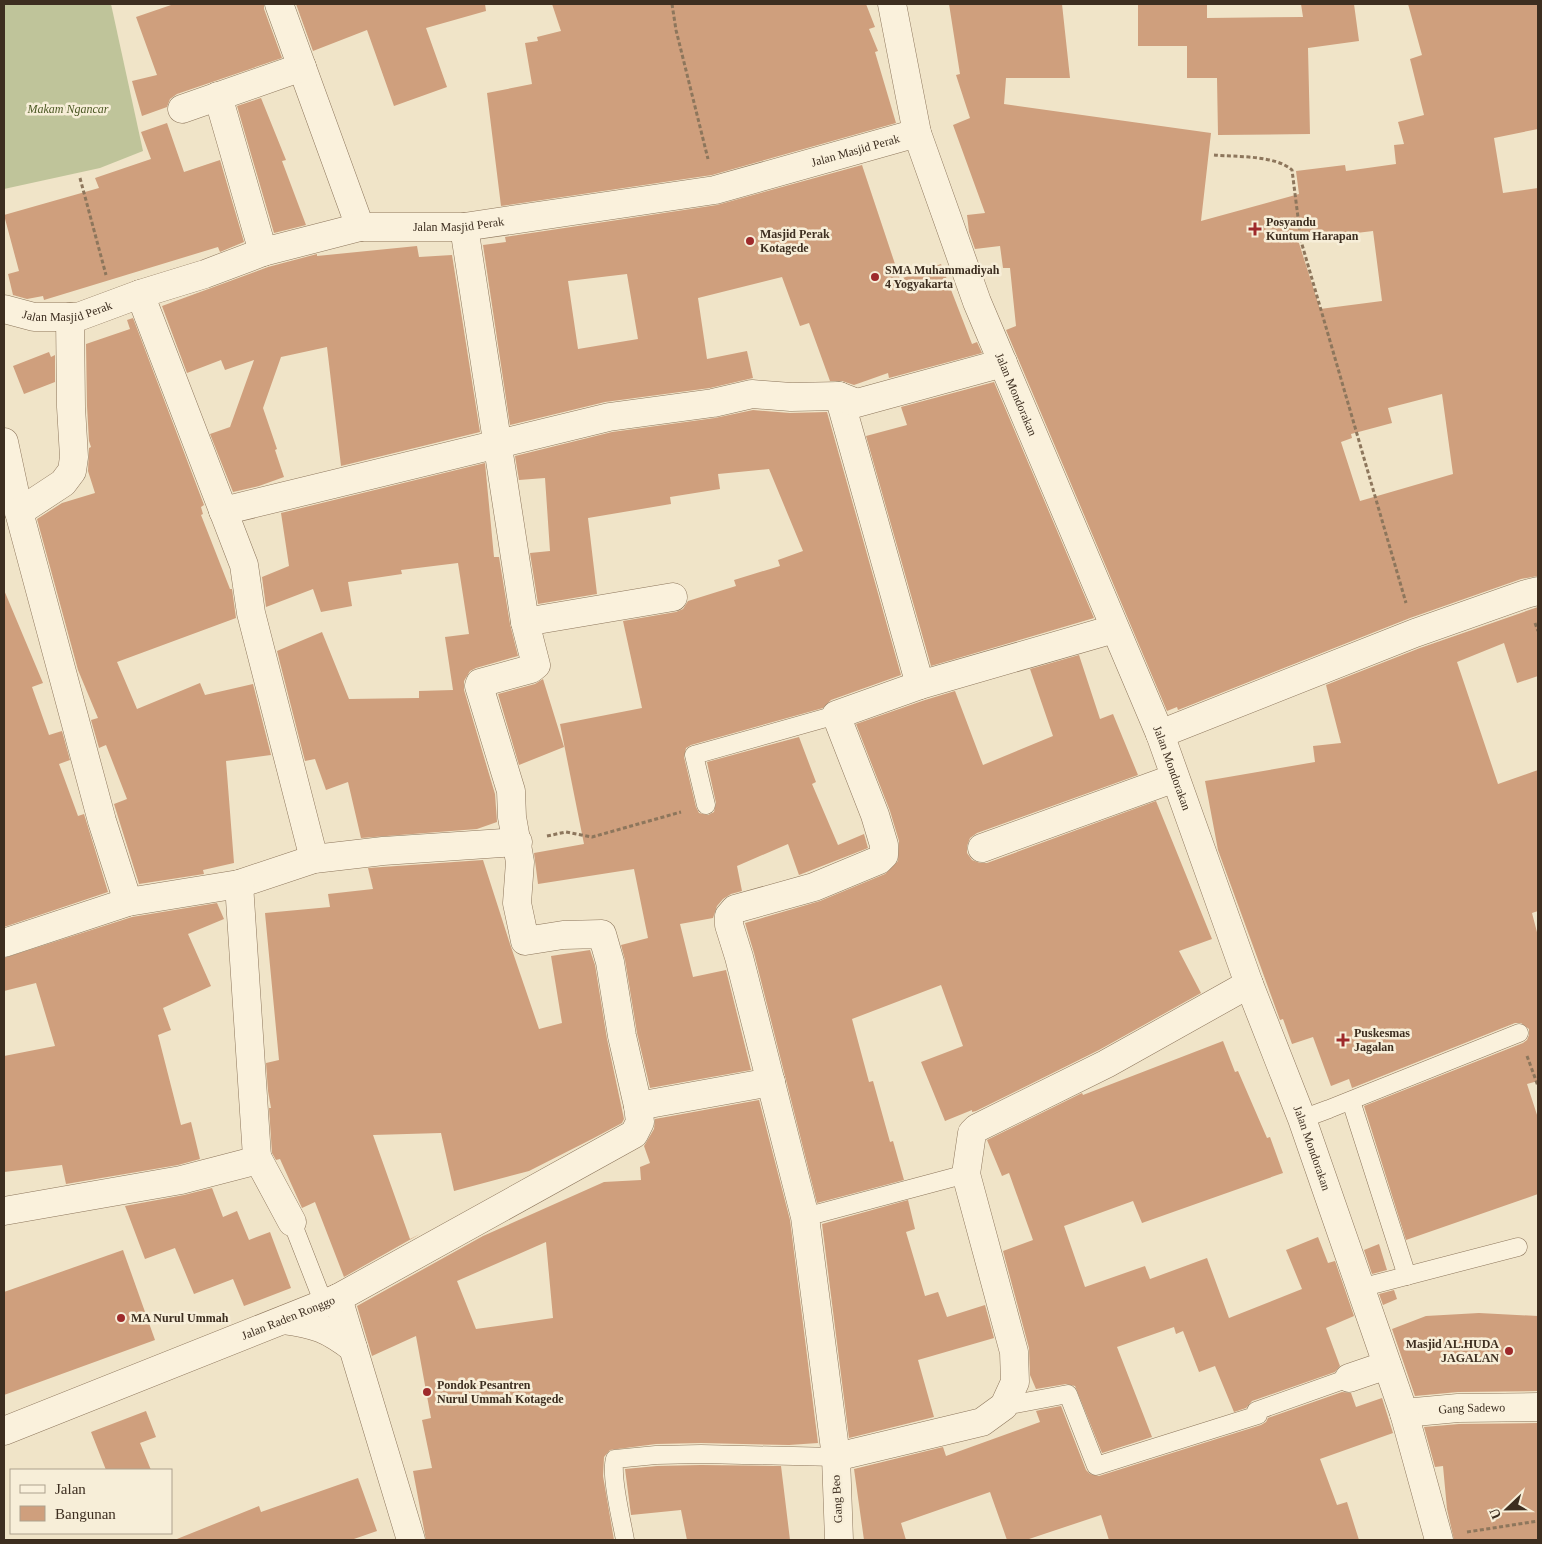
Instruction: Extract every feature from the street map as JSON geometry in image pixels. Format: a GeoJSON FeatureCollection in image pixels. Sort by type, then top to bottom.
{"type":"FeatureCollection","features":[{"type":"Feature","properties":{"kind":"street"},"geometry":{"type":"LineString","coordinates":[[279,4],[360,227]]}},
{"type":"Feature","properties":{"kind":"street","name":"Jalan Mondorakan"},"geometry":{"type":"LineString","coordinates":[[892,4],[917,133],[977,302],[1160,734],[1249,984],[1302,1119],[1404,1413],[1439,1538]]}},
{"type":"Feature","properties":{"kind":"street"},"geometry":{"type":"LineString","coordinates":[[182,109],[302,67]]}},
{"type":"Feature","properties":{"kind":"street"},"geometry":{"type":"LineString","coordinates":[[218,96],[263,252]]}},
{"type":"Feature","properties":{"kind":"street","name":"Jalan Masjid Perak"},"geometry":{"type":"LineString","coordinates":[[4,309],[34,317],[78,317],[140,294],[205,274],[263,252],[360,227],[464,227],[715,190],[917,133]]}},
{"type":"Feature","properties":{"kind":"street"},"geometry":{"type":"LineString","coordinates":[[331,1301],[634,1134],[640,1122],[622,1036],[610,962],[602,934],[564,935],[525,941],[517,902],[520,862],[518,842],[512,817],[511,791],[479,686],[480,684],[534,668],[536,665],[526,622],[464,227]]}},
{"type":"Feature","properties":{"kind":"street"},"geometry":{"type":"LineString","coordinates":[[140,294],[244,565],[251,612],[314,860]]}},
{"type":"Feature","properties":{"kind":"street"},"geometry":{"type":"LineString","coordinates":[[19,512],[63,483],[72,471],[74,457],[71,407],[70,317]]}},
{"type":"Feature","properties":{"kind":"street"},"geometry":{"type":"LineString","coordinates":[[223,511],[609,417],[714,402],[752,394],[791,397],[839,396],[857,402],[1004,363]]}},
{"type":"Feature","properties":{"kind":"street"},"geometry":{"type":"LineString","coordinates":[[839,396],[920,685]]}},
{"type":"Feature","properties":{"kind":"street"},"geometry":{"type":"LineString","coordinates":[[4,442],[19,512],[102,821],[128,902]]}},
{"type":"Feature","properties":{"kind":"street"},"geometry":{"type":"LineString","coordinates":[[1160,734],[1414,633],[1538,591]]}},
{"type":"Feature","properties":{"kind":"street"},"geometry":{"type":"LineString","coordinates":[[526,622],[673,597]]}},
{"type":"Feature","properties":{"kind":"street"},"geometry":{"type":"LineString","coordinates":[[836,715],[920,685],[1114,629]]}},
{"type":"Feature","properties":{"kind":"street","name":"Gang Beo"},"geometry":{"type":"LineString","coordinates":[[836,715],[876,815],[884,845],[884,855],[880,860],[814,887],[735,909],[729,916],[729,925],[739,957],[805,1217],[836,1457],[839,1540]]}},
{"type":"Feature","properties":{"kind":"street"},"geometry":{"type":"LineString","coordinates":[[982,848],[1175,778]]}},
{"type":"Feature","properties":{"kind":"street"},"geometry":{"type":"LineString","coordinates":[[4,943],[128,902],[239,884],[314,860],[384,851],[518,842]]}},
{"type":"Feature","properties":{"kind":"street"},"geometry":{"type":"LineString","coordinates":[[239,884],[257,1157],[292,1222]]}},
{"type":"Feature","properties":{"kind":"street"},"geometry":{"type":"LineString","coordinates":[[836,1457],[982,1422],[1004,1406],[1015,1382],[1014,1352],[966,1174],[970,1135],[977,1128],[1106,1064],[1249,984]]}},
{"type":"Feature","properties":{"kind":"street"},"geometry":{"type":"LineString","coordinates":[[638,1106],[771,1082]]}},
{"type":"Feature","properties":{"kind":"street"},"geometry":{"type":"LineString","coordinates":[[4,1211],[181,1180],[254,1161],[257,1157]]}},
{"type":"Feature","properties":{"kind":"street","name":"Jalan Raden Ronggo"},"geometry":{"type":"LineString","coordinates":[[4,1431],[331,1301],[353,1348],[411,1540]]}},
{"type":"Feature","properties":{"kind":"street"},"geometry":{"type":"LineString","coordinates":[[284,1320],[309,1323],[333,1333],[353,1348]]}},
{"type":"Feature","properties":{"kind":"street"},"geometry":{"type":"LineString","coordinates":[[1349,1378],[1387,1365]]}},
{"type":"Feature","properties":{"kind":"street","name":"Gang Sadewo"},"geometry":{"type":"LineString","coordinates":[[1404,1413],[1458,1408],[1538,1407]]}},
{"type":"Feature","properties":{"kind":"lane"},"geometry":{"type":"LineString","coordinates":[[706,804],[694,755],[836,715]]}},
{"type":"Feature","properties":{"kind":"lane"},"geometry":{"type":"LineString","coordinates":[[1302,1119],[1519,1033]]}},
{"type":"Feature","properties":{"kind":"lane"},"geometry":{"type":"LineString","coordinates":[[1351,1100],[1406,1276]]}},
{"type":"Feature","properties":{"kind":"lane"},"geometry":{"type":"LineString","coordinates":[[805,1217],[966,1174]]}},
{"type":"Feature","properties":{"kind":"lane"},"geometry":{"type":"LineString","coordinates":[[292,1222],[331,1301]]}},
{"type":"Feature","properties":{"kind":"lane"},"geometry":{"type":"LineString","coordinates":[[1360,1288],[1518,1247]]}},
{"type":"Feature","properties":{"kind":"lane"},"geometry":{"type":"LineString","coordinates":[[1004,1406],[1068,1394],[1096,1466],[1258,1415],[1256,1411],[1349,1378]]}},
{"type":"Feature","properties":{"kind":"lane"},"geometry":{"type":"LineString","coordinates":[[625,1540],[618,1501],[615,1459],[656,1455],[701,1454],[836,1457]]}},
{"type":"Feature","properties":{"kind":"path"},"geometry":{"type":"LineString","coordinates":[[672,4],[676,30],[715,190]]}},
{"type":"Feature","properties":{"kind":"path"},"geometry":{"type":"LineString","coordinates":[[1214,155],[1274,161],[1285,164],[1292,170],[1301,241],[1414,633]]}},
{"type":"Feature","properties":{"kind":"path"},"geometry":{"type":"LineString","coordinates":[[80,178],[114,304]]}},
{"type":"Feature","properties":{"kind":"path"},"geometry":{"type":"LineString","coordinates":[[518,842],[566,832],[592,837],[706,804]]}},
{"type":"Feature","properties":{"kind":"path"},"geometry":{"type":"LineString","coordinates":[[1439,1538],[1538,1521]]}},
{"type":"Feature","properties":{"kind":"green space","name":"Makam Ngancar"},"geometry":{"type":"Polygon","coordinates":[[[4,4],[111,4],[143,151],[100,168],[4,189],[4,4]]]}},
{"type":"Feature","properties":{"kind":"building"},"geometry":{"type":"Polygon","coordinates":[[[174,4],[264,4],[264,9],[282,58],[177,94],[170,99],[167,107],[142,116],[132,81],[157,75],[136,17],[174,4]]]}},
{"type":"Feature","properties":{"kind":"building"},"geometry":{"type":"Polygon","coordinates":[[[296,4],[485,4],[486,11],[426,28],[447,87],[394,106],[367,30],[313,51],[296,4]]]}},
{"type":"Feature","properties":{"kind":"building"},"geometry":{"type":"Polygon","coordinates":[[[552,4],[866,4],[875,27],[869,29],[878,51],[875,52],[896,123],[712,175],[501,206],[487,93],[532,84],[525,43],[538,41],[537,37],[561,31],[552,4]]]}},
{"type":"Feature","properties":{"kind":"building"},"geometry":{"type":"Polygon","coordinates":[[[949,4],[1062,4],[1070,78],[1006,78],[1004,104],[1211,133],[1201,221],[1299,194],[1296,171],[1345,165],[1346,171],[1396,164],[1394,145],[1404,144],[1398,122],[1424,115],[1410,59],[1422,55],[1408,4],[1538,4],[1538,129],[1494,138],[1503,193],[1538,188],[1538,576],[1521,579],[1410,618],[1178,710],[1177,707],[1167,711],[1006,330],[1016,326],[1010,268],[1003,268],[1000,246],[975,249],[969,232],[967,215],[985,213],[953,125],[970,118],[956,75],[960,74],[949,4]],[[1373,231],[1298,240],[1320,309],[1382,301],[1373,231]],[[1442,394],[1388,408],[1392,423],[1351,434],[1352,438],[1341,442],[1360,501],[1453,474],[1442,394]]]}},
{"type":"Feature","properties":{"kind":"building"},"geometry":{"type":"Polygon","coordinates":[[[1138,4],[1207,4],[1207,18],[1303,17],[1301,4],[1354,4],[1359,41],[1308,48],[1310,134],[1218,135],[1217,78],[1187,78],[1187,46],[1138,46],[1138,4]]]}},
{"type":"Feature","properties":{"kind":"building"},"geometry":{"type":"Polygon","coordinates":[[[261,98],[286,160],[282,161],[306,225],[274,233],[237,106],[261,98]]]}},
{"type":"Feature","properties":{"kind":"building"},"geometry":{"type":"Polygon","coordinates":[[[167,123],[184,172],[220,160],[244,242],[220,252],[218,247],[44,300],[43,296],[27,299],[13,295],[8,274],[19,271],[4,215],[99,188],[95,178],[151,159],[141,132],[167,123]]]}},
{"type":"Feature","properties":{"kind":"building"},"geometry":{"type":"Polygon","coordinates":[[[862,165],[900,279],[941,264],[972,344],[977,342],[982,353],[889,378],[888,373],[854,385],[842,381],[830,381],[809,323],[800,326],[782,277],[698,298],[707,359],[747,351],[753,378],[710,388],[605,402],[510,425],[483,245],[506,242],[505,237],[717,205],[862,165]],[[627,274],[568,281],[578,349],[638,339],[627,274]]]}},
{"type":"Feature","properties":{"kind":"building"},"geometry":{"type":"Polygon","coordinates":[[[417,246],[419,257],[452,255],[480,432],[341,466],[327,347],[281,357],[263,408],[284,477],[259,486],[233,492],[210,434],[230,427],[254,360],[225,370],[221,360],[187,373],[162,306],[268,267],[317,254],[317,256],[417,246]]]}},
{"type":"Feature","properties":{"kind":"building"},"geometry":{"type":"Polygon","coordinates":[[[133,318],[204,505],[201,507],[203,514],[201,515],[230,589],[232,589],[236,618],[117,662],[137,709],[200,683],[205,695],[253,684],[271,755],[226,761],[234,863],[203,870],[204,874],[139,884],[114,804],[127,799],[106,745],[99,748],[91,720],[98,718],[78,670],[37,519],[62,503],[95,493],[88,471],[89,448],[91,447],[87,406],[86,344],[130,329],[127,320],[133,318]]]}},
{"type":"Feature","properties":{"kind":"building"},"geometry":{"type":"Polygon","coordinates":[[[49,352],[51,357],[55,355],[55,382],[24,394],[13,366],[49,352]]]}},
{"type":"Feature","properties":{"kind":"building"},"geometry":{"type":"Polygon","coordinates":[[[994,382],[1094,618],[931,666],[866,436],[907,425],[901,407],[994,382]]]}},
{"type":"Feature","properties":{"kind":"building"},"geometry":{"type":"Polygon","coordinates":[[[753,410],[790,413],[827,412],[901,675],[831,700],[823,708],[686,748],[684,757],[696,807],[699,813],[708,815],[714,812],[716,803],[707,762],[799,737],[816,782],[812,784],[838,845],[864,834],[868,848],[799,875],[788,844],[737,866],[742,891],[731,894],[723,899],[717,906],[713,918],[680,924],[693,977],[726,970],[751,1070],[650,1088],[637,1033],[621,945],[648,938],[634,869],[538,884],[534,853],[584,844],[560,724],[642,708],[623,621],[676,612],[683,609],[688,601],[736,586],[734,580],[780,566],[778,560],[803,551],[769,469],[718,474],[720,489],[670,497],[671,504],[588,518],[597,594],[538,604],[530,553],[550,551],[545,478],[519,480],[515,456],[612,432],[715,418],[753,410]]]}},
{"type":"Feature","properties":{"kind":"building"},"geometry":{"type":"Polygon","coordinates":[[[485,463],[494,557],[499,557],[510,624],[518,656],[470,671],[464,681],[464,690],[495,794],[497,822],[477,829],[361,838],[348,782],[326,790],[315,759],[305,761],[277,651],[322,632],[349,699],[419,698],[419,691],[453,690],[445,637],[469,634],[458,563],[401,570],[402,574],[348,582],[352,606],[321,612],[313,589],[266,607],[262,577],[289,566],[281,513],[485,463]]]}},
{"type":"Feature","properties":{"kind":"building"},"geometry":{"type":"Polygon","coordinates":[[[4,590],[43,683],[32,687],[49,735],[62,731],[70,760],[59,764],[78,816],[84,814],[108,892],[4,927],[4,590]]]}},
{"type":"Feature","properties":{"kind":"building"},"geometry":{"type":"Polygon","coordinates":[[[1538,607],[1538,676],[1517,683],[1504,643],[1457,662],[1498,784],[1538,770],[1538,911],[1532,913],[1538,936],[1538,1081],[1527,1084],[1538,1118],[1538,1194],[1406,1240],[1364,1106],[1523,1043],[1527,1040],[1529,1029],[1521,1023],[1515,1023],[1352,1088],[1349,1079],[1331,1086],[1313,1037],[1292,1044],[1283,1019],[1280,1020],[1218,850],[1205,781],[1315,762],[1313,746],[1341,743],[1326,685],[1420,648],[1538,607]]]}},
{"type":"Feature","properties":{"kind":"building"},"geometry":{"type":"Polygon","coordinates":[[[1079,655],[1100,719],[1113,714],[1138,775],[977,833],[970,838],[967,853],[972,860],[987,863],[1156,801],[1212,939],[1179,951],[1201,993],[1099,1050],[976,1111],[972,1112],[972,1110],[945,1121],[921,1062],[963,1046],[941,985],[852,1019],[869,1082],[873,1081],[890,1142],[893,1141],[904,1180],[817,1203],[745,923],[820,901],[885,874],[898,861],[899,841],[890,811],[856,724],[955,691],[983,765],[1053,736],[1030,669],[1079,655]]]}},
{"type":"Feature","properties":{"kind":"building"},"geometry":{"type":"Polygon","coordinates":[[[543,679],[564,747],[519,765],[498,694],[535,684],[543,679]]]}},
{"type":"Feature","properties":{"kind":"building"},"geometry":{"type":"Polygon","coordinates":[[[483,860],[539,1029],[562,1023],[551,956],[590,950],[595,965],[607,1039],[624,1119],[622,1123],[529,1171],[454,1191],[441,1133],[373,1135],[410,1239],[420,1234],[344,1277],[315,1202],[302,1208],[280,1159],[276,1160],[272,1153],[269,1108],[271,1108],[266,1063],[279,1060],[265,913],[330,907],[328,894],[373,889],[368,868],[483,860]]]}},
{"type":"Feature","properties":{"kind":"building"},"geometry":{"type":"Polygon","coordinates":[[[217,903],[224,919],[188,934],[211,986],[163,1008],[171,1030],[158,1035],[181,1125],[191,1122],[200,1159],[178,1165],[66,1184],[62,1165],[4,1172],[4,1056],[55,1046],[36,983],[4,991],[4,958],[132,917],[217,903]]]}},
{"type":"Feature","properties":{"kind":"building"},"geometry":{"type":"Polygon","coordinates":[[[1223,1041],[1235,1072],[1238,1071],[1267,1138],[1270,1137],[1283,1173],[1142,1223],[1133,1201],[1064,1226],[1085,1287],[1145,1266],[1150,1279],[1207,1258],[1229,1318],[1302,1289],[1286,1250],[1318,1237],[1328,1263],[1335,1261],[1354,1316],[1326,1328],[1340,1366],[1335,1372],[1252,1401],[1246,1408],[1234,1412],[1215,1366],[1199,1372],[1183,1331],[1176,1334],[1174,1327],[1117,1347],[1152,1437],[1102,1453],[1075,1386],[1066,1384],[1036,1389],[1030,1375],[1029,1348],[1003,1251],[1033,1240],[1009,1173],[1002,1176],[987,1140],[1082,1093],[1083,1095],[1223,1041]]]}},
{"type":"Feature","properties":{"kind":"building"},"geometry":{"type":"Polygon","coordinates":[[[759,1100],[790,1220],[818,1443],[789,1445],[656,1444],[610,1450],[604,1457],[603,1476],[614,1540],[426,1540],[413,1471],[432,1468],[422,1420],[431,1418],[416,1336],[372,1356],[357,1306],[483,1236],[604,1182],[641,1180],[640,1167],[650,1163],[644,1146],[654,1129],[655,1119],[759,1100]],[[546,1242],[457,1281],[476,1329],[553,1318],[546,1242]]]}},
{"type":"Feature","properties":{"kind":"building"},"geometry":{"type":"Polygon","coordinates":[[[212,1188],[223,1217],[237,1211],[249,1240],[270,1232],[291,1288],[244,1306],[233,1279],[194,1294],[175,1248],[145,1259],[125,1206],[212,1188]]]}},
{"type":"Feature","properties":{"kind":"building"},"geometry":{"type":"Polygon","coordinates":[[[908,1200],[915,1229],[906,1232],[925,1296],[938,1292],[947,1317],[985,1305],[994,1338],[918,1360],[934,1417],[849,1438],[822,1224],[908,1200]]]}},
{"type":"Feature","properties":{"kind":"building"},"geometry":{"type":"Polygon","coordinates":[[[1379,1244],[1387,1270],[1372,1274],[1364,1250],[1379,1244]]]}},
{"type":"Feature","properties":{"kind":"building","name":"MA Nurul Ummah"},"geometry":{"type":"Polygon","coordinates":[[[123,1250],[155,1340],[4,1395],[4,1292],[123,1250]]]}},
{"type":"Feature","properties":{"kind":"building"},"geometry":{"type":"Polygon","coordinates":[[[1394,1290],[1397,1299],[1383,1305],[1379,1294],[1394,1290]]]}},
{"type":"Feature","properties":{"kind":"building"},"geometry":{"type":"Polygon","coordinates":[[[1479,1313],[1538,1316],[1538,1391],[1458,1392],[1415,1396],[1392,1329],[1426,1316],[1479,1313]]]}},
{"type":"Feature","properties":{"kind":"building"},"geometry":{"type":"Polygon","coordinates":[[[1342,1392],[1351,1393],[1356,1407],[1382,1398],[1393,1433],[1320,1459],[1337,1505],[1347,1502],[1359,1540],[1109,1540],[1101,1515],[1026,1540],[1007,1540],[990,1492],[901,1523],[906,1540],[864,1540],[854,1469],[943,1447],[946,1456],[1040,1422],[1036,1411],[1061,1406],[1086,1470],[1090,1474],[1099,1476],[1261,1425],[1268,1418],[1342,1392]]]}},
{"type":"Feature","properties":{"kind":"building"},"geometry":{"type":"Polygon","coordinates":[[[146,1411],[156,1437],[140,1443],[151,1469],[106,1469],[91,1432],[146,1411]]]}},
{"type":"Feature","properties":{"kind":"building"},"geometry":{"type":"Polygon","coordinates":[[[1538,1423],[1538,1540],[1454,1540],[1447,1509],[1443,1466],[1435,1467],[1424,1427],[1459,1424],[1538,1423]]]}},
{"type":"Feature","properties":{"kind":"building"},"geometry":{"type":"Polygon","coordinates":[[[701,1465],[781,1466],[790,1540],[687,1540],[681,1510],[631,1515],[625,1469],[701,1465]]]}},
{"type":"Feature","properties":{"kind":"building"},"geometry":{"type":"Polygon","coordinates":[[[358,1478],[377,1531],[351,1540],[177,1540],[259,1506],[261,1512],[358,1478]]]}},
{"type":"Feature","properties":{"kind":"place","name":"Posyandu Kuntum Harapan"},"geometry":{"type":"Point","coordinates":[1255,229]}},
{"type":"Feature","properties":{"kind":"place","name":"Masjid Perak Kotagede"},"geometry":{"type":"Point","coordinates":[750,241]}},
{"type":"Feature","properties":{"kind":"place","name":"SMA Muhammadiyah 4 Yogyakarta"},"geometry":{"type":"Point","coordinates":[875,277]}},
{"type":"Feature","properties":{"kind":"place","name":"Puskesmas Jagalan"},"geometry":{"type":"Point","coordinates":[1343,1040]}},
{"type":"Feature","properties":{"kind":"place","name":"MA Nurul Ummah"},"geometry":{"type":"Point","coordinates":[121,1318]}},
{"type":"Feature","properties":{"kind":"place","name":"Masjid AL.HUDA JAGALAN"},"geometry":{"type":"Point","coordinates":[1509,1351]}},
{"type":"Feature","properties":{"kind":"place","name":"Pondok Pesantren Nurul Ummah Kotagede"},"geometry":{"type":"Point","coordinates":[427,1392]}}]}
